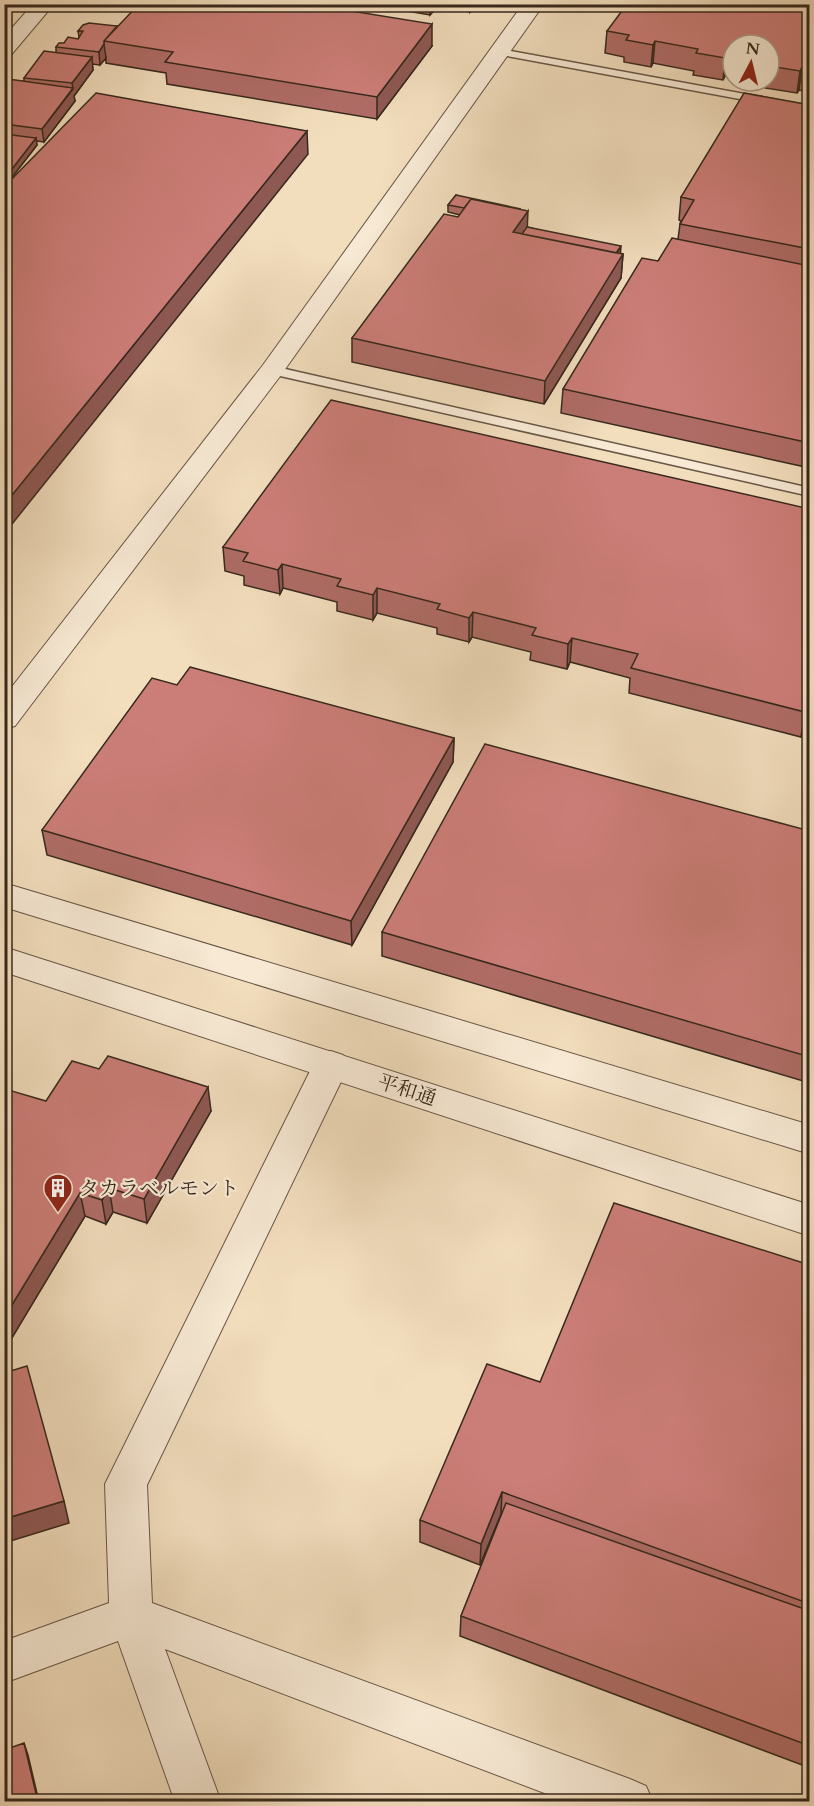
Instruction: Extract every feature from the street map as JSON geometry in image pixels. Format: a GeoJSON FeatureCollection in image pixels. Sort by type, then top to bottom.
{"type":"FeatureCollection","features":[{"type":"Feature","properties":{"kind":"street"},"geometry":{"type":"LineString","coordinates":[[4,51],[13,30],[44,4]]}},
{"type":"Feature","properties":{"kind":"street"},"geometry":{"type":"LineString","coordinates":[[4,719],[272,370],[534,4]]}},
{"type":"Feature","properties":{"kind":"street"},"geometry":{"type":"LineString","coordinates":[[4,895],[810,1140]]}},
{"type":"Feature","properties":{"kind":"street","name":"平和通"},"geometry":{"type":"LineString","coordinates":[[4,959],[810,1221]]}},
{"type":"Feature","properties":{"kind":"street"},"geometry":{"type":"LineString","coordinates":[[198,1802],[131,1616],[126,1484],[331,1065]]}},
{"type":"Feature","properties":{"kind":"street"},"geometry":{"type":"LineString","coordinates":[[4,1662],[131,1616],[630,1802]]}},
{"type":"Feature","properties":{"kind":"lane"},"geometry":{"type":"LineString","coordinates":[[500,52],[810,109]]}},
{"type":"Feature","properties":{"kind":"lane"},"geometry":{"type":"LineString","coordinates":[[272,370],[810,492]]}},
{"type":"Feature","properties":{"kind":"building"},"geometry":{"type":"Polygon","coordinates":[[[139,4],[308,4],[432,24],[377,97],[165,62],[173,52],[104,41],[139,4]]]}},
{"type":"Feature","properties":{"kind":"building"},"geometry":{"type":"Polygon","coordinates":[[[627,4],[810,4],[810,69],[802,67],[800,71],[781,68],[781,33],[721,33],[721,57],[696,53],[698,49],[655,41],[653,45],[626,40],[629,35],[607,31],[627,4]]]}},
{"type":"Feature","properties":{"kind":"building"},"geometry":{"type":"Polygon","coordinates":[[[89,23],[117,26],[104,41],[99,52],[56,47],[59,43],[64,43],[68,37],[78,39],[83,31],[78,31],[83,25],[89,23]]]}},
{"type":"Feature","properties":{"kind":"building"},"geometry":{"type":"Polygon","coordinates":[[[44,51],[92,57],[72,83],[24,78],[44,51]]]}},
{"type":"Feature","properties":{"kind":"building"},"geometry":{"type":"Polygon","coordinates":[[[8,79],[73,88],[42,129],[4,124],[4,84],[8,79]]]}},
{"type":"Feature","properties":{"kind":"building"},"geometry":{"type":"Polygon","coordinates":[[[96,93],[307,131],[4,505],[4,187],[96,93]]]}},
{"type":"Feature","properties":{"kind":"building"},"geometry":{"type":"Polygon","coordinates":[[[744,93],[810,105],[810,249],[680,224],[694,200],[681,197],[744,93]]]}},
{"type":"Feature","properties":{"kind":"building"},"geometry":{"type":"Polygon","coordinates":[[[4,134],[36,138],[5,178],[4,178],[4,134]]]}},
{"type":"Feature","properties":{"kind":"building"},"geometry":{"type":"Polygon","coordinates":[[[456,195],[521,209],[471,199],[464,208],[448,205],[456,195]]]}},
{"type":"Feature","properties":{"kind":"building"},"geometry":{"type":"Polygon","coordinates":[[[471,199],[528,211],[513,232],[623,254],[545,381],[352,338],[444,214],[458,217],[471,199]]]}},
{"type":"Feature","properties":{"kind":"building"},"geometry":{"type":"Polygon","coordinates":[[[527,227],[621,246],[616,253],[522,234],[527,227]]]}},
{"type":"Feature","properties":{"kind":"building"},"geometry":{"type":"Polygon","coordinates":[[[672,238],[810,266],[810,443],[563,389],[642,258],[658,261],[672,238]]]}},
{"type":"Feature","properties":{"kind":"building"},"geometry":{"type":"Polygon","coordinates":[[[331,400],[810,509],[810,702],[805,712],[631,668],[638,654],[572,638],[568,644],[532,635],[536,628],[473,612],[469,618],[437,609],[440,604],[377,588],[373,595],[337,586],[341,579],[282,564],[278,570],[243,561],[248,553],[223,547],[331,400]]]}},
{"type":"Feature","properties":{"kind":"building"},"geometry":{"type":"Polygon","coordinates":[[[190,667],[454,738],[351,921],[42,830],[152,678],[177,685],[190,667]]]}},
{"type":"Feature","properties":{"kind":"building"},"geometry":{"type":"Polygon","coordinates":[[[485,744],[810,831],[810,1057],[382,932],[485,744]]]}},
{"type":"Feature","properties":{"kind":"building","name":"タカラベルモント"},"geometry":{"type":"Polygon","coordinates":[[[108,1056],[208,1087],[144,1199],[109,1188],[102,1200],[80,1193],[4,1318],[4,1102],[12,1091],[46,1101],[72,1061],[99,1069],[108,1056]]]}},
{"type":"Feature","properties":{"kind":"building"},"geometry":{"type":"Polygon","coordinates":[[[614,1203],[810,1265],[810,1604],[502,1492],[481,1544],[420,1520],[487,1364],[540,1382],[614,1203]]]}},
{"type":"Feature","properties":{"kind":"building"},"geometry":{"type":"Polygon","coordinates":[[[27,1366],[64,1501],[4,1519],[4,1373],[27,1366]]]}},
{"type":"Feature","properties":{"kind":"building"},"geometry":{"type":"Polygon","coordinates":[[[506,1503],[810,1611],[810,1746],[461,1616],[506,1503]]]}},
{"type":"Feature","properties":{"kind":"building"},"geometry":{"type":"Polygon","coordinates":[[[24,1743],[38,1802],[4,1802],[4,1750],[24,1743]]]}},
{"type":"Feature","properties":{"kind":"place","name":"タカラベルモント"},"geometry":{"type":"Point","coordinates":[58,1214]}}]}
